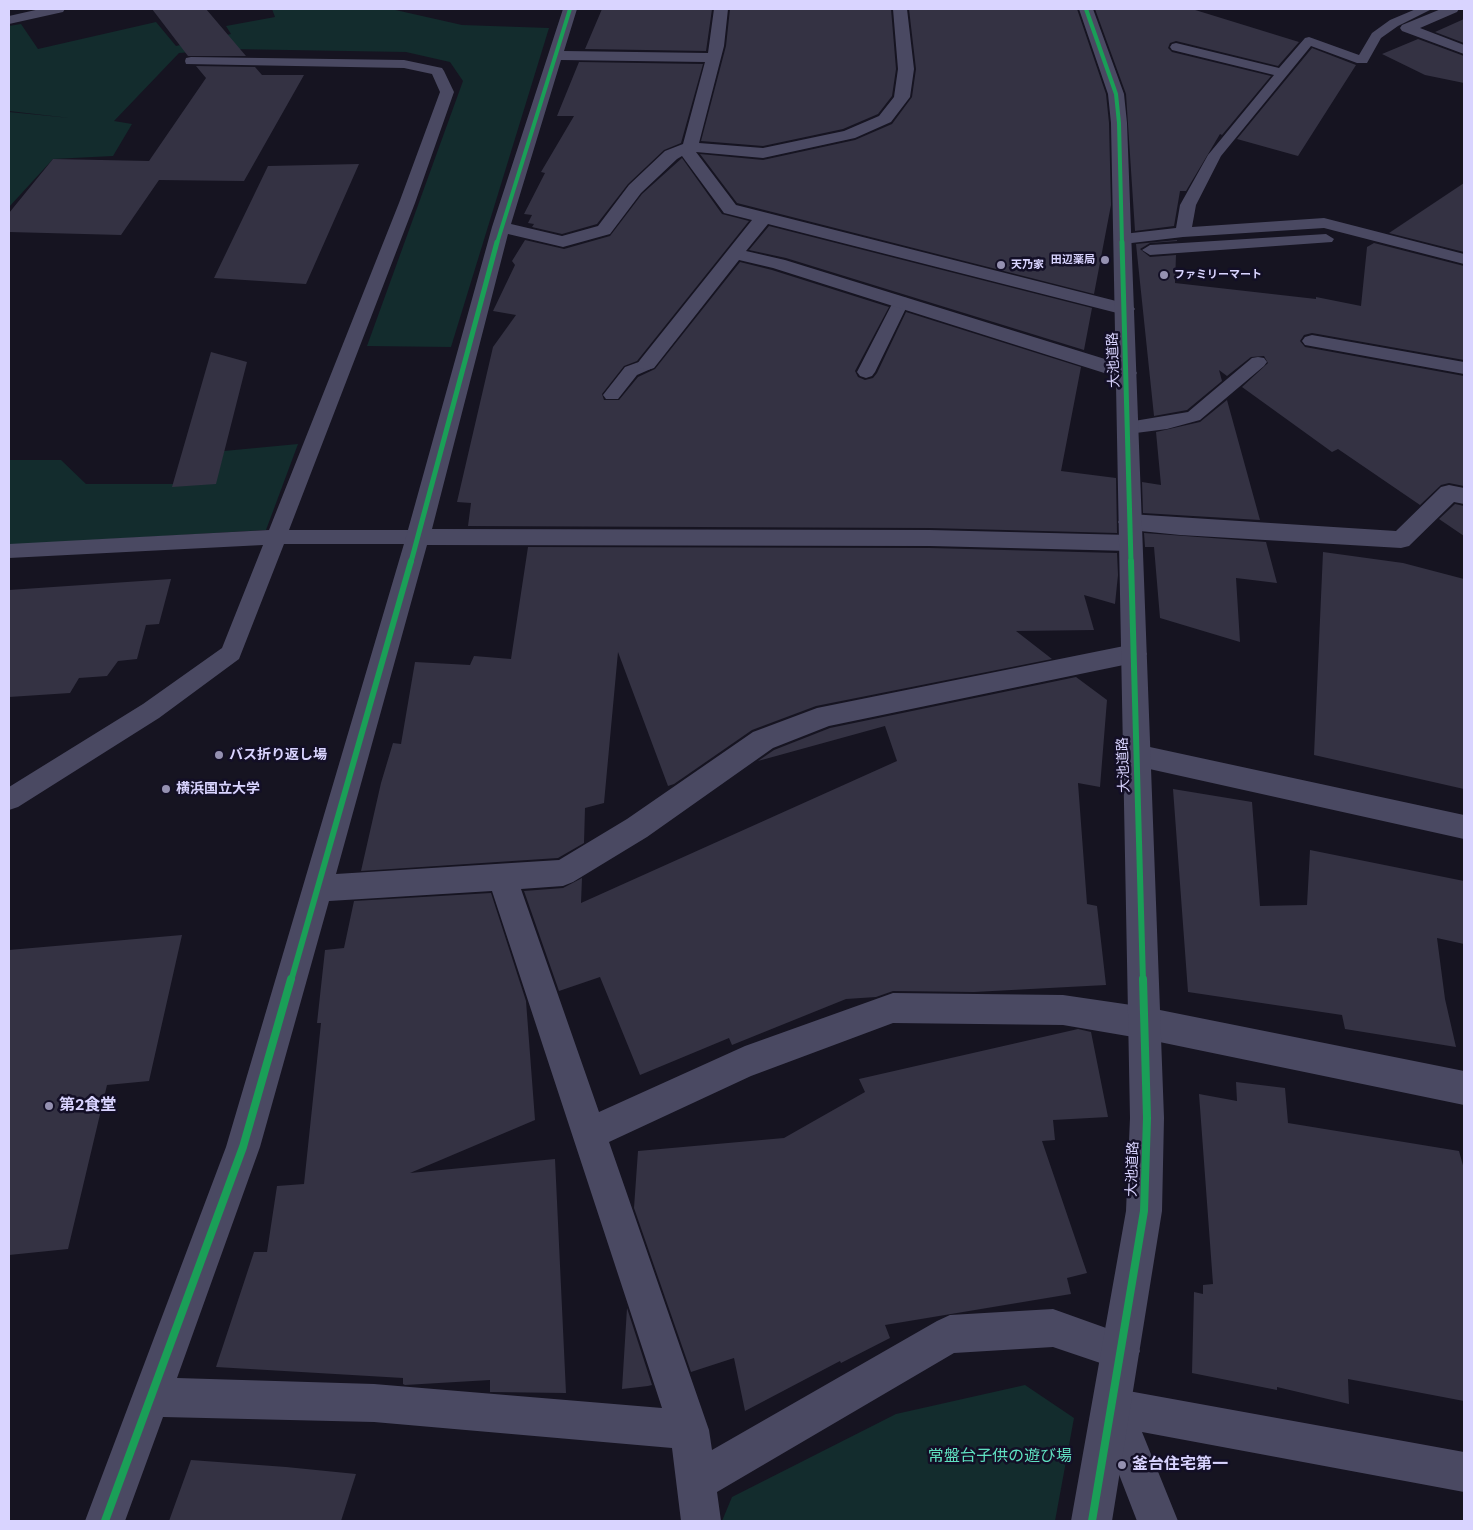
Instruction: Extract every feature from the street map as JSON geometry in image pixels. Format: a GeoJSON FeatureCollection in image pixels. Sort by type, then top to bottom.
{"type":"FeatureCollection","features":[{"type":"Feature","properties":{"kind":"street"},"geometry":{"type":"LineString","coordinates":[[9,20],[58,9]]}},
{"type":"Feature","properties":{"kind":"street"},"geometry":{"type":"LineString","coordinates":[[105,1521],[243,1147],[319,888],[418,537],[501,227],[570,9]]}},
{"type":"Feature","properties":{"kind":"street"},"geometry":{"type":"LineString","coordinates":[[687,148],[713,58],[721,9]]}},
{"type":"Feature","properties":{"kind":"street"},"geometry":{"type":"LineString","coordinates":[[501,227],[563,242],[604,230],[634,189],[671,155],[687,148],[763,153],[848,135],[886,119],[902,97],[906,69],[900,9]]}},
{"type":"Feature","properties":{"kind":"street","name":"大池道路"},"geometry":{"type":"LineString","coordinates":[[1086,9],[1116,94],[1123,245],[1136,755],[1148,1118],[1144,1211],[1092,1521]]}},
{"type":"Feature","properties":{"kind":"street"},"geometry":{"type":"LineString","coordinates":[[1452,9],[1407,28],[1464,50]]}},
{"type":"Feature","properties":{"kind":"street"},"geometry":{"type":"LineString","coordinates":[[555,56],[713,58]]}},
{"type":"Feature","properties":{"kind":"street"},"geometry":{"type":"LineString","coordinates":[[687,148],[730,209],[1125,309]]}},
{"type":"Feature","properties":{"kind":"street"},"geometry":{"type":"LineString","coordinates":[[647,364],[764,217]]}},
{"type":"Feature","properties":{"kind":"street"},"geometry":{"type":"LineString","coordinates":[[735,254],[778,264],[1127,373]]}},
{"type":"Feature","properties":{"kind":"street"},"geometry":{"type":"LineString","coordinates":[[1312,342],[1464,368]]}},
{"type":"Feature","properties":{"kind":"street"},"geometry":{"type":"LineString","coordinates":[[418,537],[920,538],[1130,532],[1190,528],[1401,540],[1448,493],[1464,496]]}},
{"type":"Feature","properties":{"kind":"street"},"geometry":{"type":"LineString","coordinates":[[319,888],[563,872],[637,828],[763,740],[826,716],[1134,654]]}},
{"type":"Feature","properties":{"kind":"street"},"geometry":{"type":"LineString","coordinates":[[1136,755],[1464,827]]}},
{"type":"Feature","properties":{"kind":"street"},"geometry":{"type":"LineString","coordinates":[[502,876],[689,1430],[701,1521]]}},
{"type":"Feature","properties":{"kind":"street"},"geometry":{"type":"LineString","coordinates":[[589,1134],[745,1062],[894,1008],[1063,1010],[1145,1023],[1464,1088]]}},
{"type":"Feature","properties":{"kind":"street"},"geometry":{"type":"LineString","coordinates":[[697,1480],[950,1334],[1053,1328],[1121,1351]]}},
{"type":"Feature","properties":{"kind":"street"},"geometry":{"type":"LineString","coordinates":[[151,1397],[374,1403],[689,1430]]}},
{"type":"Feature","properties":{"kind":"street"},"geometry":{"type":"LineString","coordinates":[[1112,1407],[1464,1472]]}},
{"type":"Feature","properties":{"kind":"street"},"geometry":{"type":"LineString","coordinates":[[1112,1407],[1157,1521]]}},
{"type":"Feature","properties":{"kind":"lane"},"geometry":{"type":"LineString","coordinates":[[1183,232],[1188,205],[1215,155],[1308,41],[1362,60],[1376,36],[1394,23],[1426,9]]}},
{"type":"Feature","properties":{"kind":"lane"},"geometry":{"type":"LineString","coordinates":[[1176,47],[1282,73]]}},
{"type":"Feature","properties":{"kind":"lane"},"geometry":{"type":"LineString","coordinates":[[9,800],[151,711],[231,653],[407,203],[447,92],[437,71],[404,64],[191,61]]}},
{"type":"Feature","properties":{"kind":"lane"},"geometry":{"type":"LineString","coordinates":[[1123,245],[1183,232],[1324,223],[1379,235],[1464,259]]}},
{"type":"Feature","properties":{"kind":"lane"},"geometry":{"type":"LineString","coordinates":[[1123,245],[1184,249],[1340,238],[1390,248],[1425,261],[1464,267]]}},
{"type":"Feature","properties":{"kind":"lane"},"geometry":{"type":"LineString","coordinates":[[866,372],[901,302]]}},
{"type":"Feature","properties":{"kind":"lane"},"geometry":{"type":"LineString","coordinates":[[1128,428],[1167,423],[1194,416],[1258,362]]}},
{"type":"Feature","properties":{"kind":"lane"},"geometry":{"type":"LineString","coordinates":[[612,396],[631,371],[647,364]]}},
{"type":"Feature","properties":{"kind":"lane"},"geometry":{"type":"LineString","coordinates":[[9,551],[278,536],[418,537]]}},
{"type":"Feature","properties":{"kind":"green space"},"geometry":{"type":"Polygon","coordinates":[[[272,9],[391,9],[462,25],[549,28],[451,347],[367,346],[463,81],[450,62],[406,52],[229,49],[179,53],[114,121],[132,124],[113,156],[53,159],[9,207],[9,112],[70,118],[9,111],[9,26],[21,24],[38,49],[156,22],[176,46],[231,34],[226,26],[275,17],[272,9]]]}},
{"type":"Feature","properties":{"kind":"green space"},"geometry":{"type":"Polygon","coordinates":[[[298,444],[266,530],[9,545],[9,460],[61,460],[86,484],[215,484],[224,451],[298,444]]]}},
{"type":"Feature","properties":{"kind":"green space","name":"常盤台子供の遊び場"},"geometry":{"type":"Polygon","coordinates":[[[1025,1385],[1074,1418],[1055,1521],[722,1521],[732,1497],[896,1414],[1025,1385]]]}},
{"type":"Feature","properties":{"kind":"building"},"geometry":{"type":"Polygon","coordinates":[[[152,9],[206,9],[246,56],[188,56],[152,9]]]}},
{"type":"Feature","properties":{"kind":"building"},"geometry":{"type":"Polygon","coordinates":[[[602,9],[712,9],[706,51],[585,49],[602,9]]]}},
{"type":"Feature","properties":{"kind":"building"},"geometry":{"type":"Polygon","coordinates":[[[730,9],[891,9],[896,69],[892,96],[878,114],[843,129],[763,146],[701,141],[726,46],[730,9]]]}},
{"type":"Feature","properties":{"kind":"building"},"geometry":{"type":"Polygon","coordinates":[[[909,9],[1077,9],[1106,94],[1109,123],[1111,205],[1094,294],[737,203],[700,154],[763,160],[855,140],[892,124],[912,97],[916,69],[909,9]]]}},
{"type":"Feature","properties":{"kind":"building"},"geometry":{"type":"Polygon","coordinates":[[[1095,9],[1192,9],[1299,42],[1278,66],[1176,41],[1170,43],[1168,48],[1172,52],[1271,76],[1222,135],[1220,134],[1186,191],[1180,191],[1174,226],[1135,231],[1126,94],[1095,9]]]}},
{"type":"Feature","properties":{"kind":"building"},"geometry":{"type":"Polygon","coordinates":[[[1464,19],[1464,43],[1435,32],[1464,19]]]}},
{"type":"Feature","properties":{"kind":"building"},"geometry":{"type":"Polygon","coordinates":[[[1418,39],[1464,56],[1464,83],[1425,75],[1382,54],[1418,39]]]}},
{"type":"Feature","properties":{"kind":"building"},"geometry":{"type":"Polygon","coordinates":[[[1312,48],[1356,65],[1298,156],[1237,139],[1312,48]]]}},
{"type":"Feature","properties":{"kind":"building"},"geometry":{"type":"Polygon","coordinates":[[[579,62],[703,64],[681,143],[664,150],[628,184],[597,224],[562,234],[532,227],[534,224],[528,223],[532,215],[524,214],[545,173],[541,172],[574,116],[557,116],[579,62]]]}},
{"type":"Feature","properties":{"kind":"building"},"geometry":{"type":"Polygon","coordinates":[[[196,66],[255,67],[262,75],[304,75],[244,181],[159,180],[121,235],[9,232],[9,213],[53,159],[149,161],[206,78],[196,66]]]}},
{"type":"Feature","properties":{"kind":"building"},"geometry":{"type":"Polygon","coordinates":[[[682,158],[722,214],[749,221],[637,361],[624,366],[602,394],[604,400],[619,400],[638,377],[655,369],[740,262],[772,270],[889,307],[855,371],[858,377],[865,380],[873,378],[877,373],[906,312],[1081,367],[1061,471],[1116,478],[1117,533],[930,528],[468,526],[471,503],[457,502],[493,347],[516,315],[493,311],[515,265],[512,261],[525,240],[564,249],[610,236],[642,194],[682,158]]]}},
{"type":"Feature","properties":{"kind":"building"},"geometry":{"type":"Polygon","coordinates":[[[359,164],[306,284],[214,278],[268,166],[359,164]]]}},
{"type":"Feature","properties":{"kind":"building"},"geometry":{"type":"Polygon","coordinates":[[[1464,183],[1464,252],[1389,233],[1464,183]]]}},
{"type":"Feature","properties":{"kind":"building"},"geometry":{"type":"Polygon","coordinates":[[[769,226],[1092,308],[1084,350],[786,258],[749,250],[769,226]]]}},
{"type":"Feature","properties":{"kind":"building"},"geometry":{"type":"Polygon","coordinates":[[[1177,240],[1150,243],[1140,249],[1150,257],[1176,255],[1175,283],[1316,299],[1316,297],[1361,306],[1367,247],[1374,243],[1464,266],[1464,360],[1312,333],[1304,335],[1300,341],[1305,347],[1464,376],[1464,486],[1449,483],[1441,485],[1420,505],[1338,449],[1332,452],[1242,387],[1268,363],[1264,356],[1251,357],[1227,376],[1219,370],[1222,381],[1187,410],[1154,416],[1136,244],[1177,240]]]}},
{"type":"Feature","properties":{"kind":"building"},"geometry":{"type":"Polygon","coordinates":[[[211,352],[247,362],[216,484],[172,487],[211,352]]]}},
{"type":"Feature","properties":{"kind":"building"},"geometry":{"type":"Polygon","coordinates":[[[1227,400],[1260,520],[1143,513],[1142,482],[1161,485],[1156,432],[1200,422],[1227,400]]]}},
{"type":"Feature","properties":{"kind":"building"},"geometry":{"type":"Polygon","coordinates":[[[1455,504],[1464,506],[1464,536],[1439,519],[1455,504]]]}},
{"type":"Feature","properties":{"kind":"building"},"geometry":{"type":"Polygon","coordinates":[[[1144,533],[1266,542],[1277,583],[1236,578],[1240,642],[1160,618],[1154,547],[1145,547],[1144,533]]]}},
{"type":"Feature","properties":{"kind":"building"},"geometry":{"type":"Polygon","coordinates":[[[528,547],[930,548],[1117,553],[1118,575],[1115,604],[1084,595],[1094,630],[1016,631],[1052,659],[816,706],[752,730],[674,784],[668,786],[618,652],[604,803],[585,808],[584,843],[558,858],[361,871],[381,783],[393,743],[401,744],[415,662],[470,665],[474,656],[511,659],[528,547]]]}},
{"type":"Feature","properties":{"kind":"building"},"geometry":{"type":"Polygon","coordinates":[[[1323,552],[1403,563],[1464,579],[1464,789],[1314,755],[1323,552]]]}},
{"type":"Feature","properties":{"kind":"building"},"geometry":{"type":"Polygon","coordinates":[[[171,579],[159,624],[146,625],[137,659],[118,661],[107,676],[79,678],[70,693],[9,697],[9,590],[171,579]]]}},
{"type":"Feature","properties":{"kind":"building"},"geometry":{"type":"Polygon","coordinates":[[[1076,677],[1107,700],[1100,787],[1078,783],[1087,904],[1097,906],[1106,985],[974,992],[893,991],[876,997],[846,999],[732,1045],[729,1038],[640,1075],[600,977],[559,991],[524,891],[563,888],[582,878],[581,903],[897,761],[885,726],[758,761],[774,750],[830,728],[1076,677]]]}},
{"type":"Feature","properties":{"kind":"building"},"geometry":{"type":"Polygon","coordinates":[[[1173,789],[1252,802],[1260,906],[1307,905],[1310,850],[1464,881],[1464,944],[1437,938],[1445,999],[1456,1047],[1345,1029],[1342,1015],[1188,992],[1173,789]]]}},
{"type":"Feature","properties":{"kind":"building"},"geometry":{"type":"Polygon","coordinates":[[[491,893],[526,1001],[535,1120],[410,1173],[555,1159],[566,1393],[490,1392],[490,1380],[405,1385],[403,1384],[403,1378],[216,1367],[254,1252],[267,1252],[277,1186],[304,1184],[321,1023],[317,1023],[325,950],[344,948],[354,901],[491,893]]]}},
{"type":"Feature","properties":{"kind":"building","name":"第2食堂"},"geometry":{"type":"Polygon","coordinates":[[[182,935],[149,1081],[107,1085],[68,1249],[9,1255],[9,950],[182,935]]]}},
{"type":"Feature","properties":{"kind":"building"},"geometry":{"type":"Polygon","coordinates":[[[1078,1029],[1091,1032],[1108,1117],[1053,1120],[1055,1140],[1042,1141],[1087,1273],[1067,1278],[1071,1294],[885,1325],[890,1338],[841,1363],[840,1361],[745,1411],[734,1358],[691,1372],[634,1208],[638,1151],[784,1138],[865,1092],[859,1079],[1078,1029]]]}},
{"type":"Feature","properties":{"kind":"building"},"geometry":{"type":"Polygon","coordinates":[[[1236,1082],[1285,1088],[1288,1123],[1459,1151],[1464,1169],[1464,1401],[1348,1379],[1349,1404],[1277,1387],[1277,1390],[1192,1373],[1194,1292],[1203,1294],[1203,1285],[1213,1284],[1199,1094],[1237,1101],[1236,1082]]]}},
{"type":"Feature","properties":{"kind":"building"},"geometry":{"type":"Polygon","coordinates":[[[627,1308],[652,1385],[622,1389],[627,1308]]]}},
{"type":"Feature","properties":{"kind":"building"},"geometry":{"type":"Polygon","coordinates":[[[191,1460],[356,1474],[341,1521],[169,1521],[191,1460]]]}},
{"type":"Feature","properties":{"kind":"cycle path"},"geometry":{"type":"LineString","coordinates":[[105,1521],[243,1147],[418,537],[501,227],[570,9]]}},
{"type":"Feature","properties":{"kind":"cycle path"},"geometry":{"type":"LineString","coordinates":[[1086,9],[1116,94],[1119,123],[1147,1118],[1144,1211],[1092,1521]]}},
{"type":"Feature","properties":{"kind":"place","name":"田辺薬局"},"geometry":{"type":"Point","coordinates":[1105,260]}},
{"type":"Feature","properties":{"kind":"place","name":"天乃家"},"geometry":{"type":"Point","coordinates":[1001,265]}},
{"type":"Feature","properties":{"kind":"place","name":"ファミリーマート"},"geometry":{"type":"Point","coordinates":[1164,275]}},
{"type":"Feature","properties":{"kind":"place","name":"バス折り返し場"},"geometry":{"type":"Point","coordinates":[219,755]}},
{"type":"Feature","properties":{"kind":"place","name":"横浜国立大学"},"geometry":{"type":"Point","coordinates":[166,789]}},
{"type":"Feature","properties":{"kind":"place","name":"第2食堂"},"geometry":{"type":"Point","coordinates":[49,1106]}},
{"type":"Feature","properties":{"kind":"place","name":"釜台住宅第一"},"geometry":{"type":"Point","coordinates":[1122,1465]}}]}
